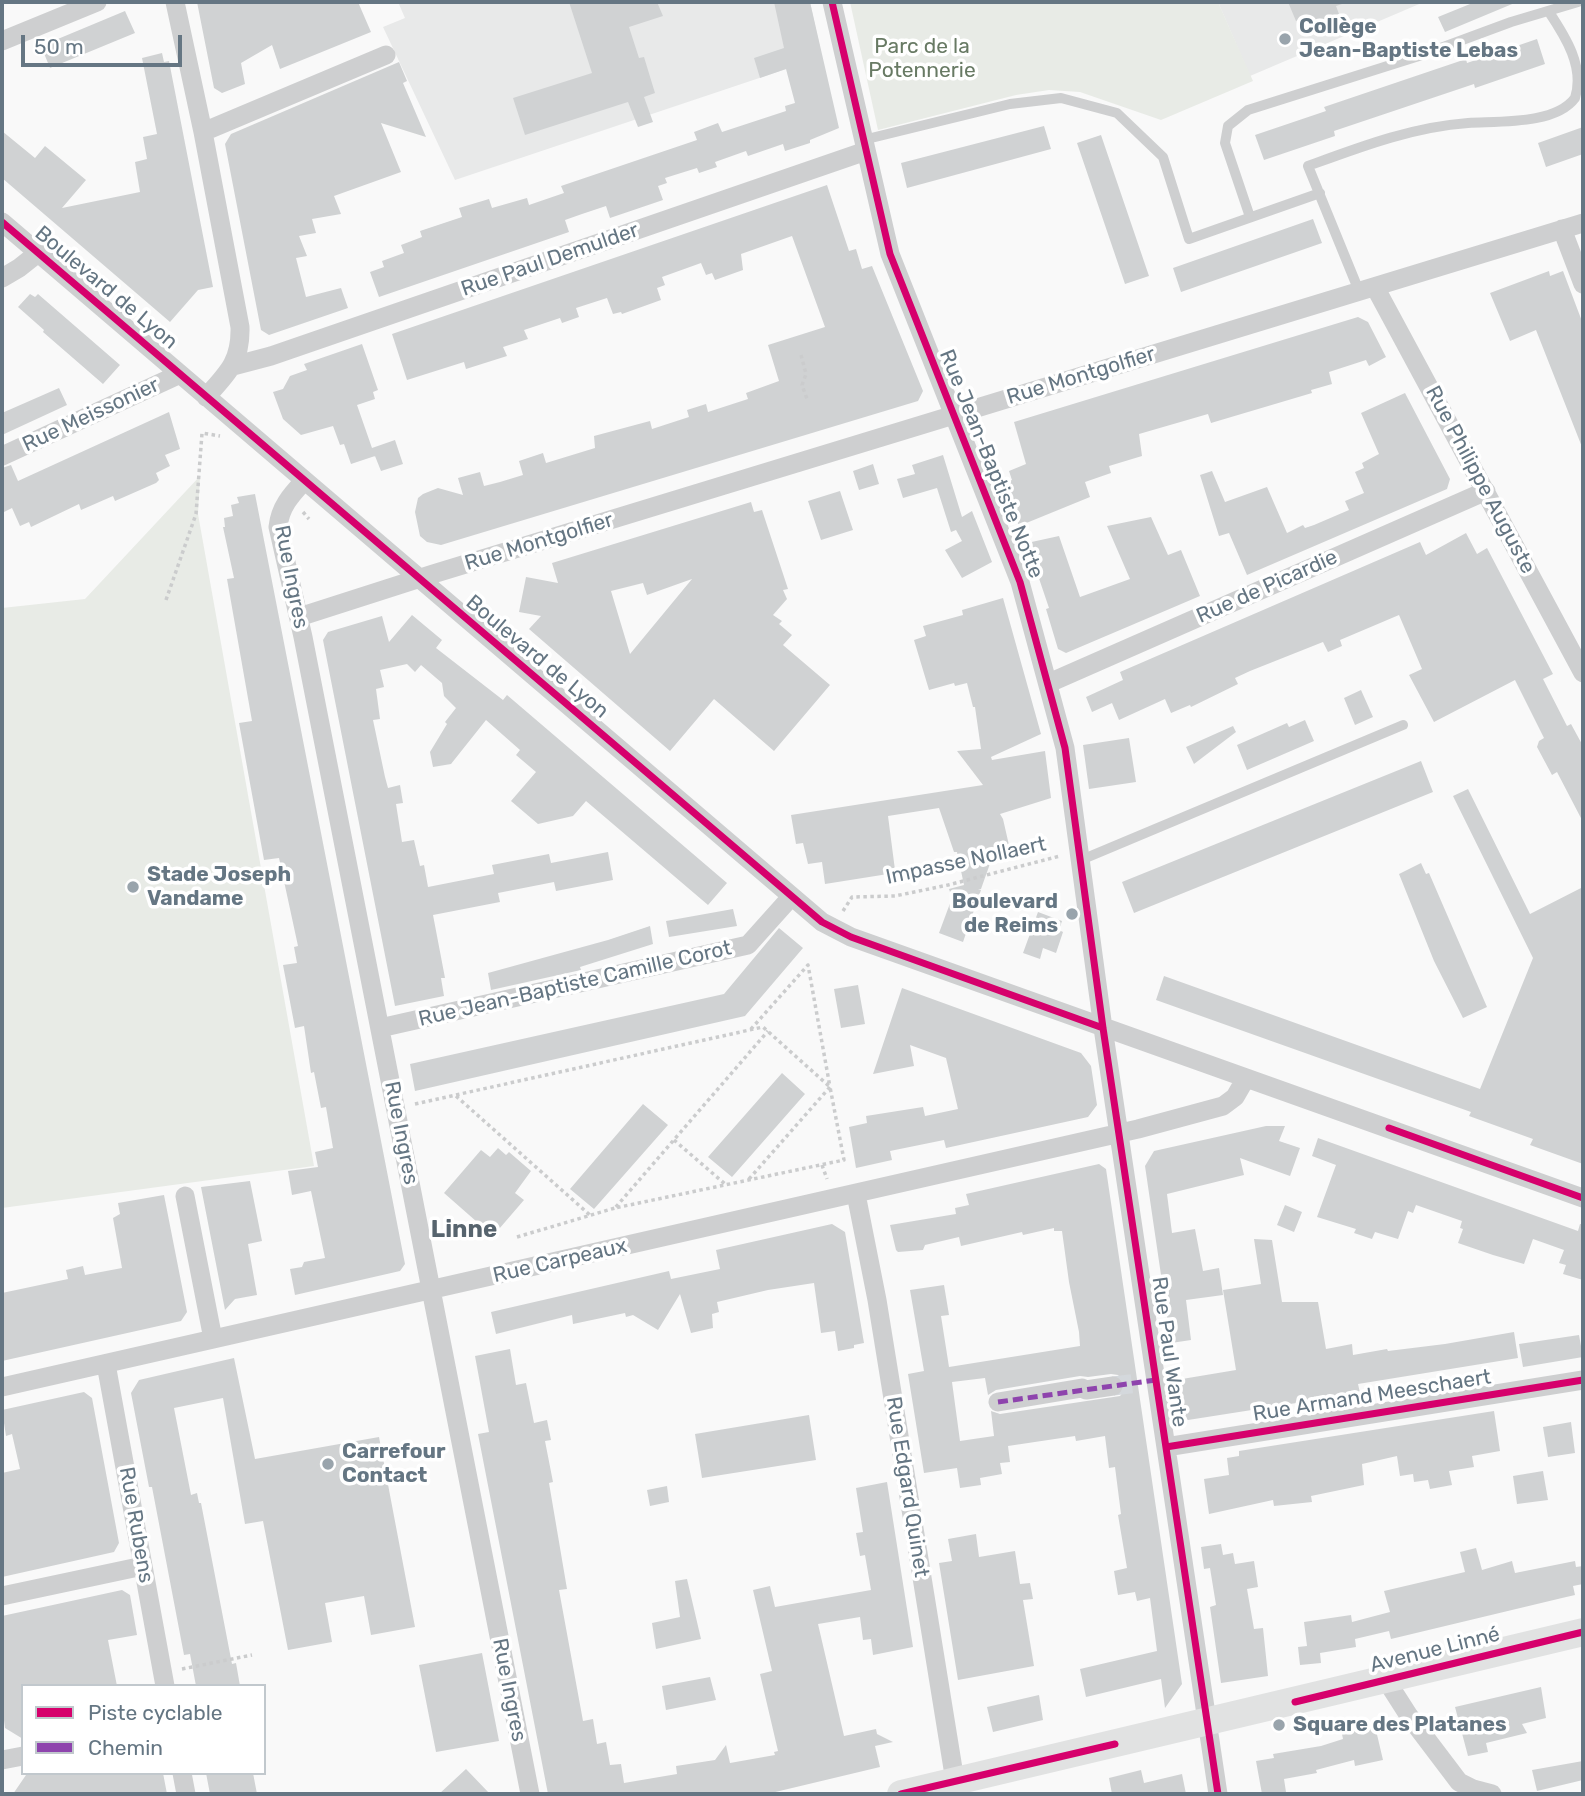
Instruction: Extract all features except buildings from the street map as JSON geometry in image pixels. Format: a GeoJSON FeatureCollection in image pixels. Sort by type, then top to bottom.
{"type":"FeatureCollection","features":[{"type":"Feature","properties":{"kind":"street"},"geometry":{"type":"LineString","coordinates":[[2,41],[97,2]]}},
{"type":"Feature","properties":{"kind":"street"},"geometry":{"type":"LineString","coordinates":[[175,2],[240,327],[238,354],[233,366],[206,397]]}},
{"type":"Feature","properties":{"kind":"street","name":"Rue Jean-Baptiste Notte"},"geometry":{"type":"LineString","coordinates":[[832,2],[890,254],[1020,582],[1049,683],[1065,748],[1103,1028]]}},
{"type":"Feature","properties":{"kind":"street"},"geometry":{"type":"LineString","coordinates":[[203,132],[386,55]]}},
{"type":"Feature","properties":{"kind":"street","name":"Rue Paul Demulder"},"geometry":{"type":"LineString","coordinates":[[233,366],[271,356],[864,145]]}},
{"type":"Feature","properties":{"kind":"street","name":"Boulevard de Lyon"},"geometry":{"type":"LineString","coordinates":[[2,222],[791,897],[833,928],[1103,1028]]}},
{"type":"Feature","properties":{"kind":"street","name":"Rue Montgolfier"},"geometry":{"type":"LineString","coordinates":[[299,617],[1583,223]]}},
{"type":"Feature","properties":{"kind":"street"},"geometry":{"type":"LineString","coordinates":[[1562,229],[1583,284]]}},
{"type":"Feature","properties":{"kind":"street"},"geometry":{"type":"LineString","coordinates":[[2,278],[38,253]]}},
{"type":"Feature","properties":{"kind":"street","name":"Rue Philippe Auguste"},"geometry":{"type":"LineString","coordinates":[[1367,289],[1486,491],[1583,673]]}},
{"type":"Feature","properties":{"kind":"street","name":"Rue Meissonier"},"geometry":{"type":"LineString","coordinates":[[2,456],[180,374]]}},
{"type":"Feature","properties":{"kind":"street","name":"Rue Ingres"},"geometry":{"type":"LineString","coordinates":[[304,481],[284,505],[279,515],[278,527],[299,617],[530,1794]]}},
{"type":"Feature","properties":{"kind":"street","name":"Rue de Picardie"},"geometry":{"type":"LineString","coordinates":[[1049,683],[1486,491]]}},
{"type":"Feature","properties":{"kind":"street","name":"Rue Jean-Baptiste Camille Corot"},"geometry":{"type":"LineString","coordinates":[[380,1028],[748,944],[791,897]]}},
{"type":"Feature","properties":{"kind":"street"},"geometry":{"type":"LineString","coordinates":[[1103,1028],[1583,1198]]}},
{"type":"Feature","properties":{"kind":"street","name":"Rue Paul Wante"},"geometry":{"type":"LineString","coordinates":[[1103,1028],[1119,1134],[1147,1381],[1166,1447],[1218,1794]]}},
{"type":"Feature","properties":{"kind":"street"},"geometry":{"type":"LineString","coordinates":[[1119,1134],[1223,1106],[1235,1097],[1246,1078]]}},
{"type":"Feature","properties":{"kind":"street","name":"Rue Carpeaux"},"geometry":{"type":"LineString","coordinates":[[2,1387],[1119,1134]]}},
{"type":"Feature","properties":{"kind":"street","name":"Rue Edgard Quinet"},"geometry":{"type":"LineString","coordinates":[[856,1194],[877,1300],[955,1781]]}},
{"type":"Feature","properties":{"kind":"street"},"geometry":{"type":"LineString","coordinates":[[185,1196],[213,1339]]}},
{"type":"Feature","properties":{"kind":"street","name":"Rue Rubens"},"geometry":{"type":"LineString","coordinates":[[106,1364],[164,1679]]}},
{"type":"Feature","properties":{"kind":"street","name":"Rue Armand Meeschaert"},"geometry":{"type":"LineString","coordinates":[[1166,1447],[1583,1380]]}},
{"type":"Feature","properties":{"kind":"street"},"geometry":{"type":"LineString","coordinates":[[998,1402],[1082,1388],[1113,1386]]}},
{"type":"Feature","properties":{"kind":"street"},"geometry":{"type":"LineString","coordinates":[[2,1596],[143,1566]]}},
{"type":"Feature","properties":{"kind":"street","name":"Avenue Linné"},"geometry":{"type":"LineString","coordinates":[[901,1794],[1583,1632]]}},
{"type":"Feature","properties":{"kind":"street"},"geometry":{"type":"LineString","coordinates":[[1386,1680],[1456,1788],[1492,1794]]}},
{"type":"Feature","properties":{"kind":"street"},"geometry":{"type":"LineString","coordinates":[[2,1760],[21,1756]]}},
{"type":"Feature","properties":{"kind":"street"},"geometry":{"type":"LineString","coordinates":[[182,1775],[186,1794]]}},
{"type":"Feature","properties":{"kind":"lane"},"geometry":{"type":"LineString","coordinates":[[1250,218],[1225,144],[1228,126],[1248,110],[1578,2]]}},
{"type":"Feature","properties":{"kind":"lane"},"geometry":{"type":"LineString","coordinates":[[1367,289],[1308,166],[1392,136],[1464,124],[1531,120],[1564,108],[1576,97],[1581,83],[1581,65],[1573,43],[1549,12]]}},
{"type":"Feature","properties":{"kind":"lane"},"geometry":{"type":"LineString","coordinates":[[864,145],[1010,104],[1061,98],[1116,113],[1163,157],[1189,239],[1320,193]]}},
{"type":"Feature","properties":{"kind":"lane"},"geometry":{"type":"LineString","coordinates":[[1081,856],[1403,725]]}},
{"type":"Feature","properties":{"kind":"path"},"geometry":{"type":"LineString","coordinates":[[801,355],[807,374],[802,385],[807,399]]}},
{"type":"Feature","properties":{"kind":"path"},"geometry":{"type":"LineString","coordinates":[[166,600],[195,514],[202,433],[225,436]]}},
{"type":"Feature","properties":{"kind":"path"},"geometry":{"type":"LineString","coordinates":[[517,1237],[615,1208],[844,1160],[808,965],[750,1029]]}},
{"type":"Feature","properties":{"kind":"path"},"geometry":{"type":"LineString","coordinates":[[396,1108],[762,1027],[830,1087]]}},
{"type":"Feature","properties":{"kind":"path"},"geometry":{"type":"LineString","coordinates":[[615,1208],[768,1031]]}},
{"type":"Feature","properties":{"kind":"path"},"geometry":{"type":"LineString","coordinates":[[748,1180],[830,1087]]}},
{"type":"Feature","properties":{"kind":"path"},"geometry":{"type":"LineString","coordinates":[[455,1095],[591,1216]]}},
{"type":"Feature","properties":{"kind":"path"},"geometry":{"type":"LineString","coordinates":[[674,1140],[726,1185]]}},
{"type":"Feature","properties":{"kind":"path"},"geometry":{"type":"LineString","coordinates":[[164,1679],[252,1655]]}},
{"type":"Feature","properties":{"kind":"shaded area"},"geometry":{"type":"Polygon","coordinates":[[[398,2],[810,2],[822,57],[455,180],[383,27],[405,18],[398,2]]]}},
{"type":"Feature","properties":{"kind":"shaded area","name":"Collège Jean-Baptiste Lebas"},"geometry":{"type":"Polygon","coordinates":[[[1218,2],[1424,2],[1250,76],[1218,2]]]}},
{"type":"Feature","properties":{"kind":"green space","name":"Parc de la Potennerie"},"geometry":{"type":"Polygon","coordinates":[[[850,2],[1218,2],[1253,81],[1161,120],[1080,92],[1049,90],[1016,95],[878,130],[850,2]]]}},
{"type":"Feature","properties":{"kind":"green space","name":"Stade Joseph Vandame"},"geometry":{"type":"Polygon","coordinates":[[[200,476],[198,514],[314,1166],[2,1208],[2,608],[85,599],[200,476]]]}},
{"type":"Feature","properties":{"kind":"tunnel"},"geometry":{"type":"LineString","coordinates":[[1113,1386],[1138,1383]]}},
{"type":"Feature","properties":{"kind":"marked path"},"geometry":{"type":"LineString","coordinates":[[998,1402],[1156,1380]]}},
{"type":"Feature","properties":{"kind":"cycle path"},"geometry":{"type":"LineString","coordinates":[[832,2],[890,254],[1020,582],[1065,748],[1103,1028],[1218,1794]]}},
{"type":"Feature","properties":{"kind":"cycle path"},"geometry":{"type":"LineString","coordinates":[[2,222],[822,922],[851,937],[1103,1028]]}},
{"type":"Feature","properties":{"kind":"cycle path"},"geometry":{"type":"LineString","coordinates":[[1389,1128],[1583,1198]]}},
{"type":"Feature","properties":{"kind":"cycle path"},"geometry":{"type":"LineString","coordinates":[[1166,1447],[1583,1380]]}},
{"type":"Feature","properties":{"kind":"cycle path"},"geometry":{"type":"LineString","coordinates":[[1295,1702],[1583,1632]]}},
{"type":"Feature","properties":{"kind":"cycle path"},"geometry":{"type":"LineString","coordinates":[[901,1794],[1115,1744]]}},
{"type":"Feature","properties":{"kind":"place","name":"Collège Jean-Baptiste Lebas"},"geometry":{"type":"Point","coordinates":[1285,39]}},
{"type":"Feature","properties":{"kind":"place","name":"Stade Joseph Vandame"},"geometry":{"type":"Point","coordinates":[133,887]}},
{"type":"Feature","properties":{"kind":"place","name":"Boulevard de Reims"},"geometry":{"type":"Point","coordinates":[1072,914]}},
{"type":"Feature","properties":{"kind":"place","name":"Carrefour Contact"},"geometry":{"type":"Point","coordinates":[328,1464]}},
{"type":"Feature","properties":{"kind":"place","name":"Square des Platanes"},"geometry":{"type":"Point","coordinates":[1279,1725]}},
{"type":"Feature","properties":{"kind":"district","name":"Linne"},"geometry":{"type":"Point","coordinates":[464,1230]}}]}
